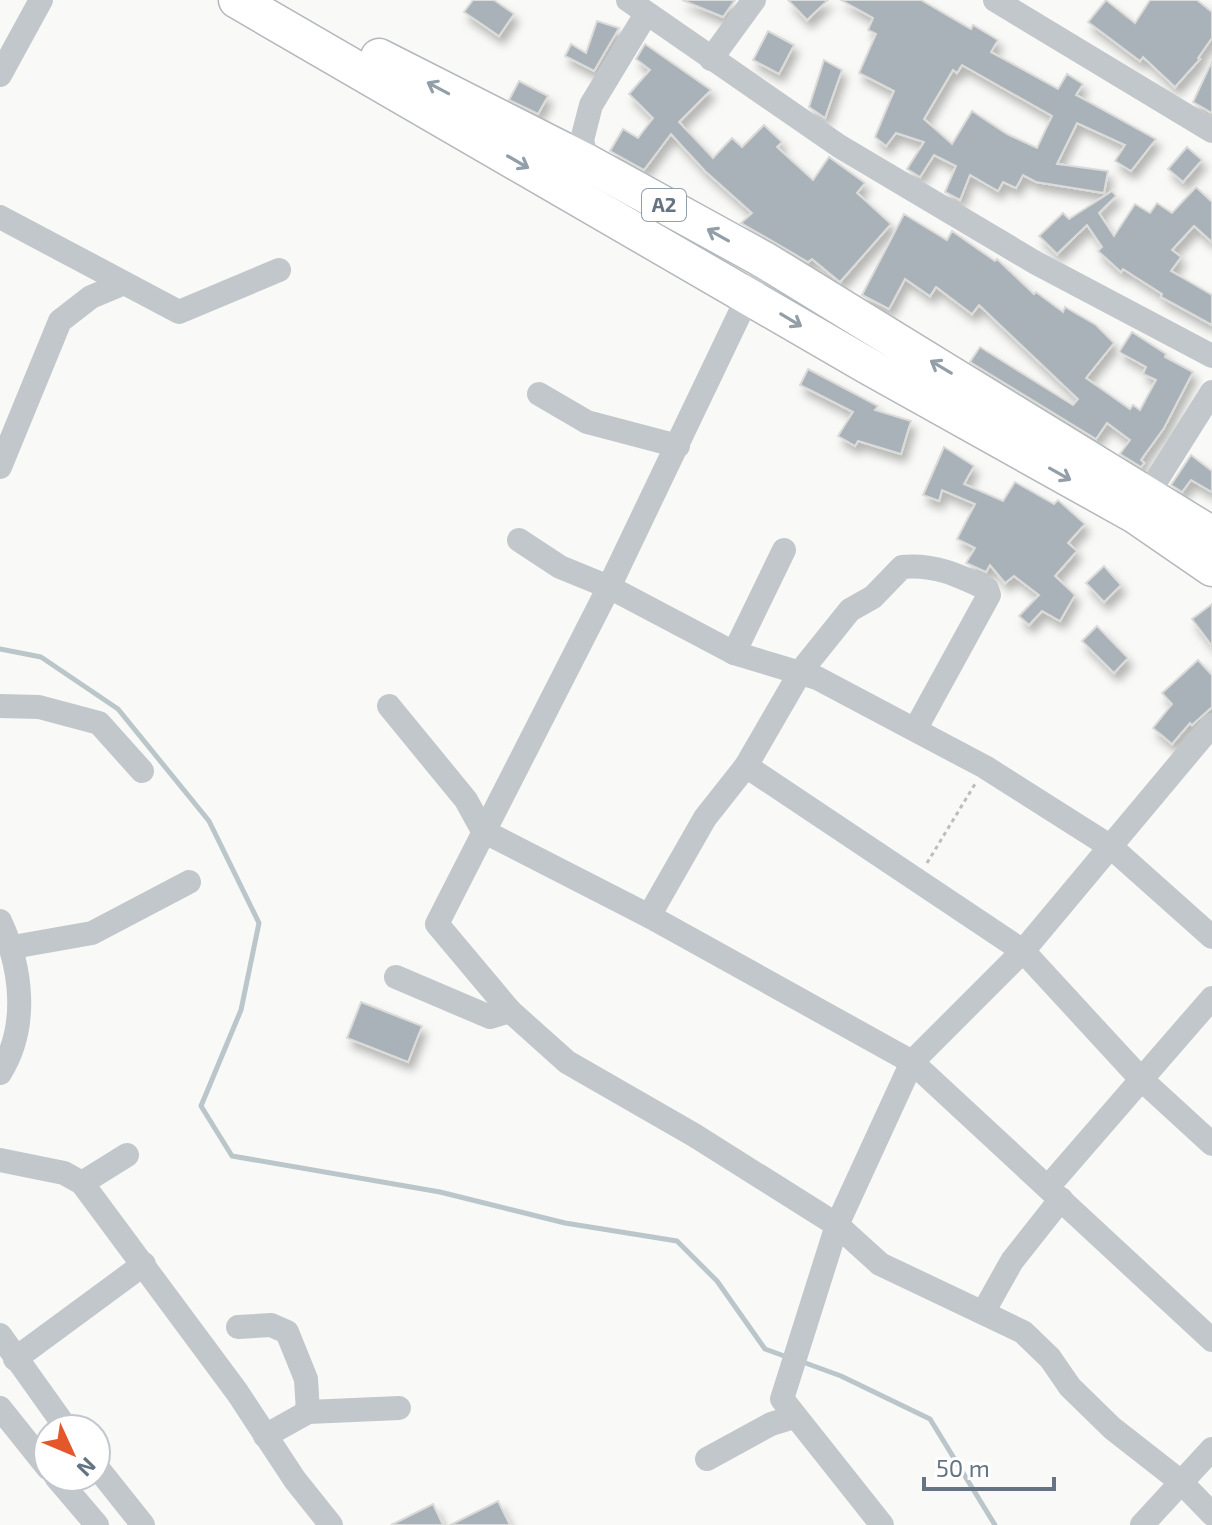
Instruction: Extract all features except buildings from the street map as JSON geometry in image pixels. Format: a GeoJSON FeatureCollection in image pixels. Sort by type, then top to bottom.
{"type":"FeatureCollection","features":[{"type":"Feature","properties":{"kind":"highway","name":"A2"},"geometry":{"type":"LineString","coordinates":[[237,0],[306,37],[333,58],[486,129],[588,163],[766,261],[1000,422]]}},
{"type":"Feature","properties":{"kind":"highway","name":"A2"},"geometry":{"type":"LineString","coordinates":[[486,129],[594,206],[748,294],[1000,422],[1142,505],[1212,535]]}},
{"type":"Feature","properties":{"kind":"highway","name":"A2"},"geometry":{"type":"LineString","coordinates":[[1142,505],[1212,568]]}},
{"type":"Feature","properties":{"kind":"street"},"geometry":{"type":"LineString","coordinates":[[0,75],[41,0]]}},
{"type":"Feature","properties":{"kind":"street"},"geometry":{"type":"LineString","coordinates":[[711,59],[754,0]]}},
{"type":"Feature","properties":{"kind":"street"},"geometry":{"type":"LineString","coordinates":[[995,0],[1212,131]]}},
{"type":"Feature","properties":{"kind":"street"},"geometry":{"type":"LineString","coordinates":[[594,206],[582,140],[591,105],[637,7],[879,170],[1036,263],[1212,356]]}},
{"type":"Feature","properties":{"kind":"street"},"geometry":{"type":"LineString","coordinates":[[0,217],[179,312],[279,270]]}},
{"type":"Feature","properties":{"kind":"street"},"geometry":{"type":"LineString","coordinates":[[766,261],[609,587],[437,924],[510,1011],[567,1062],[694,1135],[837,1225],[880,1264],[1023,1332],[1050,1358],[1070,1387],[1112,1428],[1181,1482],[1212,1514]]}},
{"type":"Feature","properties":{"kind":"street"},"geometry":{"type":"LineString","coordinates":[[0,467],[60,321],[91,297],[122,284]]}},
{"type":"Feature","properties":{"kind":"street"},"geometry":{"type":"LineString","coordinates":[[1142,505],[1212,392]]}},
{"type":"Feature","properties":{"kind":"street"},"geometry":{"type":"LineString","coordinates":[[539,394],[587,422],[678,446]]}},
{"type":"Feature","properties":{"kind":"street"},"geometry":{"type":"LineString","coordinates":[[519,540],[560,567],[609,587],[734,653],[776,667],[801,671],[916,728],[985,767],[1111,847],[1212,937]]}},
{"type":"Feature","properties":{"kind":"street"},"geometry":{"type":"LineString","coordinates":[[734,653],[784,550]]}},
{"type":"Feature","properties":{"kind":"street"},"geometry":{"type":"LineString","coordinates":[[649,916],[705,818],[746,766],[801,671],[850,610],[873,597],[902,567],[946,569],[987,589],[989,595],[916,728]]}},
{"type":"Feature","properties":{"kind":"street"},"geometry":{"type":"LineString","coordinates":[[0,706],[39,707],[99,723],[142,771]]}},
{"type":"Feature","properties":{"kind":"street"},"geometry":{"type":"LineString","coordinates":[[389,706],[459,790],[483,831],[649,916],[912,1062],[1212,1340]]}},
{"type":"Feature","properties":{"kind":"street"},"geometry":{"type":"LineString","coordinates":[[707,1459],[771,1424],[788,1408],[807,1320],[837,1225],[912,1062],[1023,951],[1212,725]]}},
{"type":"Feature","properties":{"kind":"street"},"geometry":{"type":"LineString","coordinates":[[746,766],[1023,951],[1141,1079],[1212,1144]]}},
{"type":"Feature","properties":{"kind":"street"},"geometry":{"type":"LineString","coordinates":[[13,947],[92,933],[189,882]]}},
{"type":"Feature","properties":{"kind":"street"},"geometry":{"type":"LineString","coordinates":[[0,921],[13,947],[19,1012],[15,1042],[0,1073]]}},
{"type":"Feature","properties":{"kind":"street"},"geometry":{"type":"LineString","coordinates":[[396,977],[490,1017],[510,1011]]}},
{"type":"Feature","properties":{"kind":"street"},"geometry":{"type":"LineString","coordinates":[[984,1311],[1055,1193],[1141,1079],[1212,998]]}},
{"type":"Feature","properties":{"kind":"street"},"geometry":{"type":"LineString","coordinates":[[82,1183],[127,1155]]}},
{"type":"Feature","properties":{"kind":"street"},"geometry":{"type":"LineString","coordinates":[[0,1160],[64,1173],[82,1183],[144,1264],[331,1525]]}},
{"type":"Feature","properties":{"kind":"street"},"geometry":{"type":"LineString","coordinates":[[15,1359],[144,1264]]}},
{"type":"Feature","properties":{"kind":"street"},"geometry":{"type":"LineString","coordinates":[[238,1327],[271,1325],[287,1332],[306,1379],[308,1412]]}},
{"type":"Feature","properties":{"kind":"street"},"geometry":{"type":"LineString","coordinates":[[0,1335],[55,1413]]}},
{"type":"Feature","properties":{"kind":"street"},"geometry":{"type":"LineString","coordinates":[[0,1408],[32,1448]]}},
{"type":"Feature","properties":{"kind":"street"},"geometry":{"type":"LineString","coordinates":[[265,1436],[308,1412],[399,1408]]}},
{"type":"Feature","properties":{"kind":"street"},"geometry":{"type":"LineString","coordinates":[[788,1408],[811,1431],[882,1525]]}},
{"type":"Feature","properties":{"kind":"street"},"geometry":{"type":"LineString","coordinates":[[1142,1525],[1212,1449]]}},
{"type":"Feature","properties":{"kind":"street"},"geometry":{"type":"LineString","coordinates":[[112,1486],[143,1525]]}},
{"type":"Feature","properties":{"kind":"street"},"geometry":{"type":"LineString","coordinates":[[70,1493],[97,1525]]}},
{"type":"Feature","properties":{"kind":"path"},"geometry":{"type":"LineString","coordinates":[[917,879],[985,767]]}},
{"type":"Feature","properties":{"kind":"waterway"},"geometry":{"type":"LineString","coordinates":[[0,649],[41,657],[118,709],[209,821],[259,923],[241,1010],[201,1106],[232,1156],[440,1192],[565,1223],[677,1241],[717,1281],[765,1349],[787,1357]]}},
{"type":"Feature","properties":{"kind":"waterway"},"geometry":{"type":"LineString","coordinates":[[800,1361],[841,1376],[930,1419],[995,1525]]}}]}
